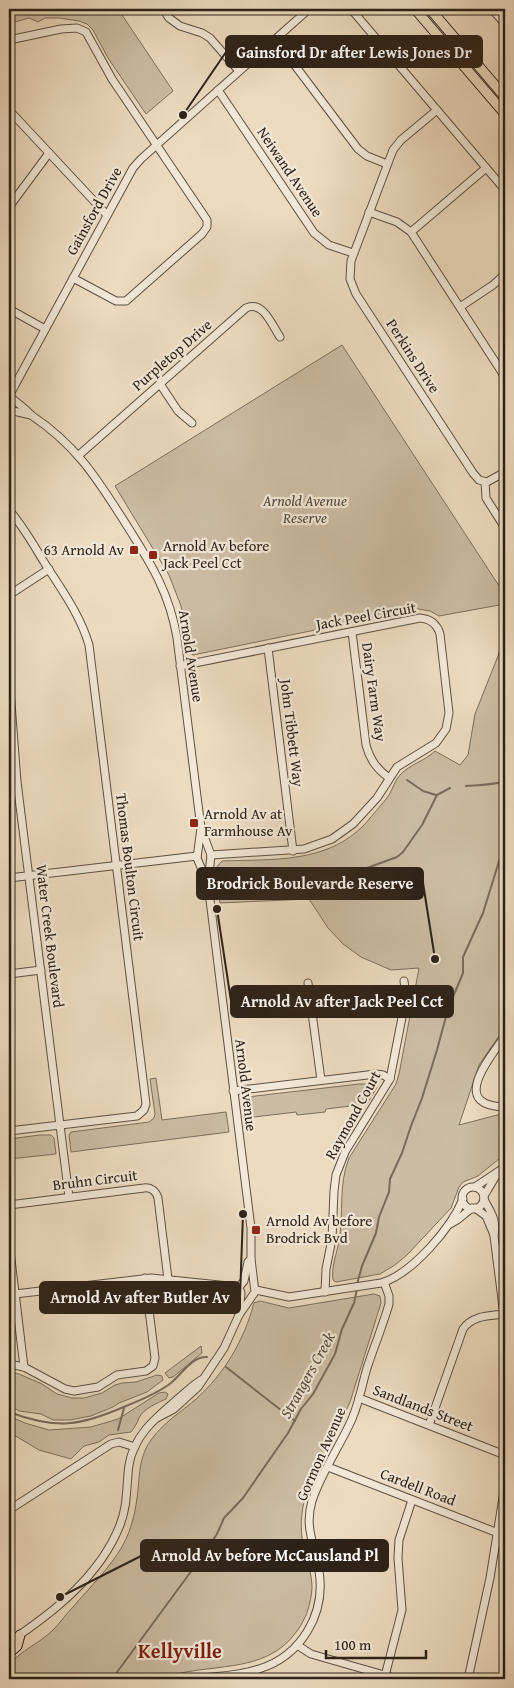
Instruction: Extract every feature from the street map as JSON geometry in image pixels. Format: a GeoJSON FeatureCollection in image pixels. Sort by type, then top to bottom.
{"type":"FeatureCollection","features":[{"type":"Feature","properties":{"kind":"main road"},"geometry":{"type":"LineString","coordinates":[[415,9],[505,114]]}},
{"type":"Feature","properties":{"kind":"main road"},"geometry":{"type":"LineString","coordinates":[[430,9],[505,97]]}},
{"type":"Feature","properties":{"kind":"main road"},"geometry":{"type":"LineString","coordinates":[[9,1654],[16,1646],[20,1635]]}},
{"type":"Feature","properties":{"kind":"street"},"geometry":{"type":"LineString","coordinates":[[163,9],[169,18],[180,26],[210,38],[239,71]]}},
{"type":"Feature","properties":{"kind":"street","name":"Gainsford Drive"},"geometry":{"type":"LineString","coordinates":[[9,410],[12,406],[10,397],[133,168],[309,9]]}},
{"type":"Feature","properties":{"kind":"street"},"geometry":{"type":"LineString","coordinates":[[351,9],[505,190]]}},
{"type":"Feature","properties":{"kind":"street"},"geometry":{"type":"LineString","coordinates":[[492,9],[505,24]]}},
{"type":"Feature","properties":{"kind":"street"},"geometry":{"type":"LineString","coordinates":[[9,40],[57,29],[77,28],[86,32],[112,79],[205,217],[207,227],[205,232],[126,301],[116,301],[73,278]]}},
{"type":"Feature","properties":{"kind":"street"},"geometry":{"type":"LineString","coordinates":[[275,39],[358,149],[367,156],[387,164]]}},
{"type":"Feature","properties":{"kind":"street","name":"Neiwand Avenue"},"geometry":{"type":"LineString","coordinates":[[218,90],[314,233],[329,245],[353,253]]}},
{"type":"Feature","properties":{"kind":"street"},"geometry":{"type":"LineString","coordinates":[[9,110],[107,215]]}},
{"type":"Feature","properties":{"kind":"street","name":"Perkins Drive"},"geometry":{"type":"LineString","coordinates":[[437,110],[398,143],[387,164],[353,253],[350,274],[351,284],[472,473],[479,480],[485,482]]}},
{"type":"Feature","properties":{"kind":"street"},"geometry":{"type":"LineString","coordinates":[[9,207],[49,153]]}},
{"type":"Feature","properties":{"kind":"street"},"geometry":{"type":"LineString","coordinates":[[411,232],[486,168]]}},
{"type":"Feature","properties":{"kind":"street"},"geometry":{"type":"LineString","coordinates":[[370,212],[397,222],[411,232],[505,376]]}},
{"type":"Feature","properties":{"kind":"street"},"geometry":{"type":"LineString","coordinates":[[460,307],[493,285],[505,274]]}},
{"type":"Feature","properties":{"kind":"street","name":"Purpletop Drive"},"geometry":{"type":"LineString","coordinates":[[79,456],[248,306],[260,308],[280,337]]}},
{"type":"Feature","properties":{"kind":"street"},"geometry":{"type":"LineString","coordinates":[[9,309],[45,329]]}},
{"type":"Feature","properties":{"kind":"street"},"geometry":{"type":"LineString","coordinates":[[160,384],[178,411],[192,423]]}},
{"type":"Feature","properties":{"kind":"street","name":"Arnold Avenue"},"geometry":{"type":"LineString","coordinates":[[9,1642],[64,1601],[94,1568],[110,1545],[125,1512],[129,1467],[134,1447],[142,1433],[157,1418],[170,1412],[183,1402],[198,1387],[224,1348],[239,1315],[254,1290],[250,1228],[208,884],[210,855],[201,828],[172,612],[157,574],[98,481],[79,456],[54,431],[10,397]]}},
{"type":"Feature","properties":{"kind":"street","name":"Arnold Avenue"},"geometry":{"type":"LineString","coordinates":[[9,410],[31,415]]}},
{"type":"Feature","properties":{"kind":"street"},"geometry":{"type":"LineString","coordinates":[[505,472],[494,480],[485,482],[486,498],[505,528]]}},
{"type":"Feature","properties":{"kind":"street","name":"Thomas Boulton Circuit"},"geometry":{"type":"LineString","coordinates":[[9,510],[80,618],[89,644],[146,1107],[137,1116],[9,1131]]}},
{"type":"Feature","properties":{"kind":"street"},"geometry":{"type":"LineString","coordinates":[[9,595],[49,569]]}},
{"type":"Feature","properties":{"kind":"street","name":"Jack Peel Circuit"},"geometry":{"type":"LineString","coordinates":[[180,666],[420,618],[430,620],[439,630],[449,708],[448,724],[444,734],[436,743],[400,764],[377,798],[347,829],[323,843],[293,851],[210,855]]}},
{"type":"Feature","properties":{"kind":"street","name":"Dairy Farm Way"},"geometry":{"type":"LineString","coordinates":[[352,632],[366,745],[373,763],[389,778]]}},
{"type":"Feature","properties":{"kind":"street","name":"John Tibbett Way"},"geometry":{"type":"LineString","coordinates":[[268,648],[293,851]]}},
{"type":"Feature","properties":{"kind":"street","name":"Water Creek Boulevard"},"geometry":{"type":"LineString","coordinates":[[9,677],[11,731],[69,1197]]}},
{"type":"Feature","properties":{"kind":"street","name":"Arnold Avenue"},"geometry":{"type":"LineString","coordinates":[[201,828],[198,857],[208,884]]}},
{"type":"Feature","properties":{"kind":"street"},"geometry":{"type":"LineString","coordinates":[[202,849],[210,855],[204,863],[198,857],[202,849]]}},
{"type":"Feature","properties":{"kind":"street"},"geometry":{"type":"LineString","coordinates":[[9,878],[198,857]]}},
{"type":"Feature","properties":{"kind":"street"},"geometry":{"type":"LineString","coordinates":[[9,974],[40,970]]}},
{"type":"Feature","properties":{"kind":"street","name":"Raymond Court"},"geometry":{"type":"LineString","coordinates":[[328,1292],[326,1269],[332,1239],[334,1190],[338,1168],[345,1152],[390,1079],[406,997],[404,981]]}},
{"type":"Feature","properties":{"kind":"street"},"geometry":{"type":"LineString","coordinates":[[308,983],[320,1080]]}},
{"type":"Feature","properties":{"kind":"street"},"geometry":{"type":"LineString","coordinates":[[505,1036],[485,1066],[476,1091],[477,1097],[484,1103],[505,1107]]}},
{"type":"Feature","properties":{"kind":"street"},"geometry":{"type":"LineString","coordinates":[[233,1091],[376,1074],[390,1079]]}},
{"type":"Feature","properties":{"kind":"street"},"geometry":{"type":"LineString","coordinates":[[15,1294],[145,1278],[241,1287],[249,1281],[254,1290],[286,1297],[383,1282],[398,1276],[409,1268],[450,1224],[467,1189],[475,1187],[505,1167]]}},
{"type":"Feature","properties":{"kind":"street"},"geometry":{"type":"LineString","coordinates":[[450,1224],[473,1208],[480,1206],[497,1174]]}},
{"type":"Feature","properties":{"kind":"street"},"geometry":{"type":"LineString","coordinates":[[475,1187],[482,1191],[495,1221],[494,1236],[505,1323]]}},
{"type":"Feature","properties":{"kind":"street","name":"Bruhn Circuit"},"geometry":{"type":"LineString","coordinates":[[9,1205],[146,1188],[154,1191],[158,1198],[168,1279]]}},
{"type":"Feature","properties":{"kind":"street"},"geometry":{"type":"LineString","coordinates":[[463,1199],[465,1204],[486,1216],[494,1236]]}},
{"type":"Feature","properties":{"kind":"street"},"geometry":{"type":"LineString","coordinates":[[9,1243],[24,1367]]}},
{"type":"Feature","properties":{"kind":"street"},"geometry":{"type":"LineString","coordinates":[[496,1250],[504,1249]]}},
{"type":"Feature","properties":{"kind":"street","name":"Arnold Avenue"},"geometry":{"type":"LineString","coordinates":[[239,1315],[241,1287],[248,1262],[251,1258]]}},
{"type":"Feature","properties":{"kind":"street"},"geometry":{"type":"LineString","coordinates":[[9,1364],[24,1367],[65,1389],[74,1391],[98,1387],[116,1375],[149,1370],[154,1364],[155,1358],[145,1278]]}},
{"type":"Feature","properties":{"kind":"street","name":"Gormon Avenue"},"geometry":{"type":"LineString","coordinates":[[197,1679],[258,1670],[276,1662],[297,1645],[309,1630],[318,1604],[320,1578],[310,1538],[309,1522],[313,1498],[352,1420],[389,1304],[389,1296],[383,1282]]}},
{"type":"Feature","properties":{"kind":"street"},"geometry":{"type":"LineString","coordinates":[[241,1287],[246,1297],[254,1290]]}},
{"type":"Feature","properties":{"kind":"street"},"geometry":{"type":"LineString","coordinates":[[428,1425],[462,1329],[469,1322],[477,1318],[505,1314]]}},
{"type":"Feature","properties":{"kind":"street","name":"Sandlands Street"},"geometry":{"type":"LineString","coordinates":[[359,1398],[505,1455]]}},
{"type":"Feature","properties":{"kind":"street"},"geometry":{"type":"LineString","coordinates":[[9,1510],[111,1444],[120,1442],[134,1447]]}},
{"type":"Feature","properties":{"kind":"street","name":"Cardell Road"},"geometry":{"type":"LineString","coordinates":[[328,1467],[498,1533]]}},
{"type":"Feature","properties":{"kind":"street"},"geometry":{"type":"LineString","coordinates":[[468,1679],[490,1578],[505,1485]]}},
{"type":"Feature","properties":{"kind":"street"},"geometry":{"type":"LineString","coordinates":[[385,1676],[402,1606],[398,1558],[399,1540],[412,1500]]}},
{"type":"Feature","properties":{"kind":"street"},"geometry":{"type":"LineString","coordinates":[[297,1645],[311,1654],[398,1679]]}},
{"type":"Feature","properties":{"kind":"green space"},"geometry":{"type":"Polygon","coordinates":[[[9,9],[118,9],[173,91],[146,114],[108,58],[93,30],[87,24],[59,18],[45,18],[38,22],[29,18],[11,23],[9,22],[9,9]]]}},
{"type":"Feature","properties":{"kind":"green space","name":"Arnold Avenue Reserve"},"geometry":{"type":"Polygon","coordinates":[[[342,345],[505,595],[505,604],[439,616],[430,611],[418,609],[193,655],[189,652],[181,606],[169,575],[115,486],[342,345]]]}},
{"type":"Feature","properties":{"kind":"green space"},"geometry":{"type":"Polygon","coordinates":[[[505,632],[505,1027],[479,1065],[459,1125],[505,1113],[505,1154],[478,1176],[463,1182],[459,1187],[451,1208],[407,1255],[395,1265],[380,1274],[336,1282],[333,1280],[333,1270],[339,1241],[343,1179],[349,1158],[396,1084],[419,968],[391,970],[361,957],[343,944],[328,928],[309,899],[220,903],[215,869],[222,861],[298,857],[334,846],[350,837],[365,824],[389,795],[398,777],[408,768],[435,751],[460,765],[468,755],[475,714],[498,656],[505,632]]]}},
{"type":"Feature","properties":{"kind":"green space"},"geometry":{"type":"Polygon","coordinates":[[[156,1078],[162,1120],[226,1112],[229,1132],[71,1152],[69,1135],[71,1132],[149,1122],[154,1118],[150,1079],[156,1078]]]}},
{"type":"Feature","properties":{"kind":"green space"},"geometry":{"type":"Polygon","coordinates":[[[371,1084],[377,1087],[367,1104],[326,1109],[325,1112],[297,1115],[296,1112],[246,1118],[244,1102],[247,1097],[371,1084]]]}},
{"type":"Feature","properties":{"kind":"green space"},"geometry":{"type":"Polygon","coordinates":[[[51,1135],[54,1138],[56,1154],[9,1159],[9,1139],[51,1135]]]}},
{"type":"Feature","properties":{"kind":"green space"},"geometry":{"type":"Polygon","coordinates":[[[374,1294],[380,1296],[381,1303],[350,1402],[305,1498],[301,1532],[312,1588],[308,1611],[297,1631],[284,1646],[252,1662],[196,1670],[160,1679],[9,1679],[9,1665],[19,1655],[53,1630],[100,1577],[118,1553],[126,1539],[132,1522],[140,1468],[147,1447],[161,1428],[196,1399],[216,1378],[239,1343],[254,1303],[260,1301],[289,1308],[374,1294]]]}},
{"type":"Feature","properties":{"kind":"green space"},"geometry":{"type":"Polygon","coordinates":[[[201,1346],[202,1353],[173,1377],[169,1378],[165,1373],[201,1346]]]}},
{"type":"Feature","properties":{"kind":"green space"},"geometry":{"type":"Polygon","coordinates":[[[9,1372],[19,1374],[42,1384],[57,1394],[72,1398],[84,1398],[102,1393],[115,1385],[136,1382],[157,1375],[162,1376],[163,1380],[147,1392],[91,1416],[70,1420],[53,1420],[41,1414],[19,1411],[9,1405],[9,1372]]]}},
{"type":"Feature","properties":{"kind":"green space"},"geometry":{"type":"Polygon","coordinates":[[[165,1392],[168,1394],[166,1399],[144,1412],[131,1432],[109,1435],[99,1442],[84,1446],[71,1459],[39,1450],[9,1432],[9,1416],[49,1430],[91,1427],[118,1419],[159,1393],[165,1392]]]}},
{"type":"Feature","properties":{"kind":"waterway"},"geometry":{"type":"LineString","coordinates":[[9,10],[27,9]]}},
{"type":"Feature","properties":{"kind":"waterway"},"geometry":{"type":"LineString","coordinates":[[407,780],[423,791],[436,795]]}},
{"type":"Feature","properties":{"kind":"waterway"},"geometry":{"type":"LineString","coordinates":[[466,786],[505,781]]}},
{"type":"Feature","properties":{"kind":"waterway"},"geometry":{"type":"LineString","coordinates":[[221,881],[242,883],[356,872],[397,857],[403,852],[422,825],[437,795],[450,788]]}},
{"type":"Feature","properties":{"kind":"waterway","name":"Strangers Creek"},"geometry":{"type":"LineString","coordinates":[[357,1284],[389,1192],[390,1179],[402,1153],[422,1098],[448,1009],[463,973],[463,957],[483,913],[505,842]]}},
{"type":"Feature","properties":{"kind":"waterway","name":"Strangers Creek"},"geometry":{"type":"LineString","coordinates":[[112,1679],[198,1562],[217,1534],[224,1518],[243,1498],[288,1433],[301,1409],[313,1394],[335,1354],[342,1329],[354,1303],[357,1289]]}},
{"type":"Feature","properties":{"kind":"waterway"},"geometry":{"type":"LineString","coordinates":[[9,1412],[26,1418],[55,1423],[68,1423],[95,1418],[155,1393],[171,1383],[196,1360],[207,1357]]}},
{"type":"Feature","properties":{"kind":"waterway"},"geometry":{"type":"LineString","coordinates":[[226,1367],[295,1421]]}},
{"type":"Feature","properties":{"kind":"waterway"},"geometry":{"type":"LineString","coordinates":[[118,1430],[124,1408]]}},
{"type":"Feature","properties":{"kind":"place","name":"Gainsford Dr after Lewis Jones Dr"},"geometry":{"type":"Point","coordinates":[183,115]}},
{"type":"Feature","properties":{"kind":"place","name":"63 Arnold Av"},"geometry":{"type":"Point","coordinates":[134,550]}},
{"type":"Feature","properties":{"kind":"place","name":"Arnold Av before Jack Peel Cct"},"geometry":{"type":"Point","coordinates":[153,555]}},
{"type":"Feature","properties":{"kind":"place","name":"Arnold Av at Farmhouse Av"},"geometry":{"type":"Point","coordinates":[194,823]}},
{"type":"Feature","properties":{"kind":"place","name":"Arnold Av after Jack Peel Cct"},"geometry":{"type":"Point","coordinates":[217,909]}},
{"type":"Feature","properties":{"kind":"place","name":"Brodrick Boulevarde Reserve"},"geometry":{"type":"Point","coordinates":[435,959]}},
{"type":"Feature","properties":{"kind":"place","name":"Arnold Av after Butler Av"},"geometry":{"type":"Point","coordinates":[243,1214]}},
{"type":"Feature","properties":{"kind":"place","name":"Arnold Av before Brodrick Bvd"},"geometry":{"type":"Point","coordinates":[256,1230]}},
{"type":"Feature","properties":{"kind":"place","name":"Arnold Av before McCausland Pl"},"geometry":{"type":"Point","coordinates":[60,1597]}},
{"type":"Feature","properties":{"kind":"district","name":"Kellyville"},"geometry":{"type":"Point","coordinates":[180,1651]}}]}
